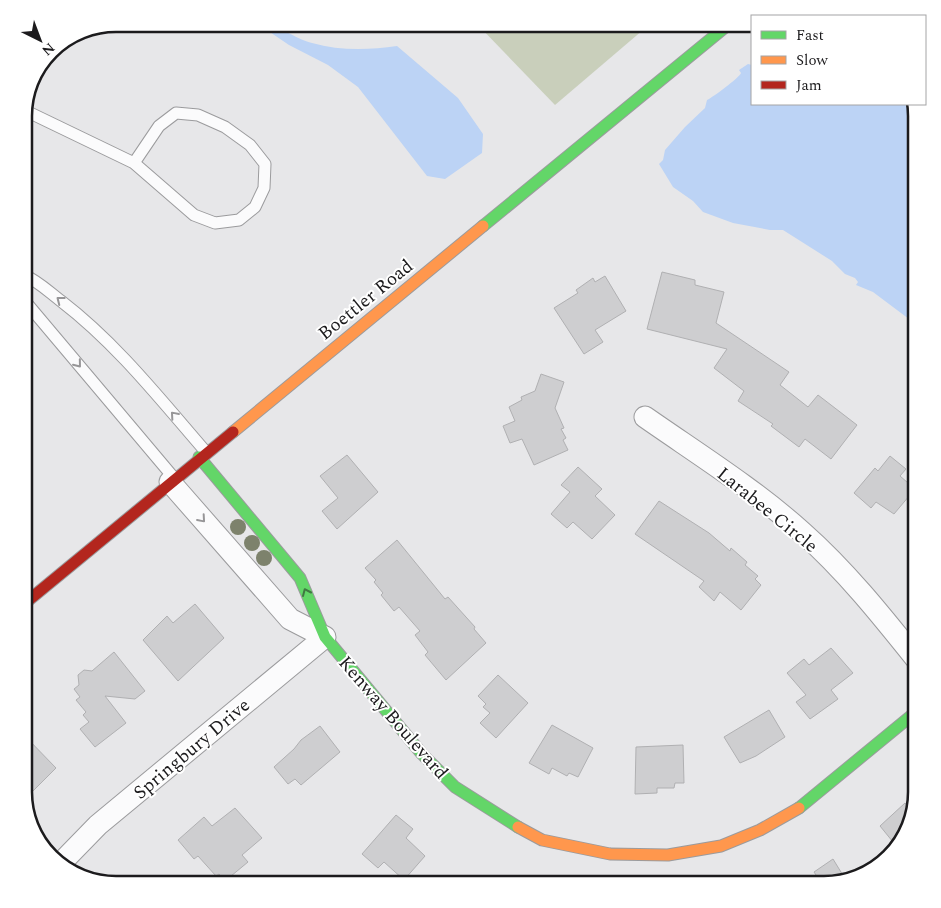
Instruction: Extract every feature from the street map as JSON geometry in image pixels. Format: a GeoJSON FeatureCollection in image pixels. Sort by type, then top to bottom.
{"type":"FeatureCollection","features":[{"type":"Feature","properties":{"kind":"street","name":"Boettler Road"},"geometry":{"type":"LineString","coordinates":[[32,597],[172,480],[718,33]]}},
{"type":"Feature","properties":{"kind":"street","name":"Larabee Circle"},"geometry":{"type":"LineString","coordinates":[[645,417],[751,492],[802,532],[867,598],[908,649]]}},
{"type":"Feature","properties":{"kind":"street","name":"Kenway Boulevard"},"geometry":{"type":"LineString","coordinates":[[203,455],[300,578],[325,637],[412,741],[455,787],[510,823],[542,840],[610,854],[668,855],[721,846],[760,830],[805,805],[908,719]]}},
{"type":"Feature","properties":{"kind":"street","name":"Kenway Boulevard"},"geometry":{"type":"LineString","coordinates":[[172,480],[290,619],[325,637]]}},
{"type":"Feature","properties":{"kind":"street","name":"Springbury Drive"},"geometry":{"type":"LineString","coordinates":[[66,858],[98,825],[325,637]]}},
{"type":"Feature","properties":{"kind":"lane"},"geometry":{"type":"LineString","coordinates":[[33,114],[134,163],[194,215],[216,223],[239,220],[255,207],[264,188],[264,164],[250,145],[225,127],[198,115],[176,113],[159,126],[134,163]]}},
{"type":"Feature","properties":{"kind":"lane"},"geometry":{"type":"LineString","coordinates":[[33,281],[99,332],[126,359],[203,455]]}},
{"type":"Feature","properties":{"kind":"lane"},"geometry":{"type":"LineString","coordinates":[[33,311],[172,480]]}},
{"type":"Feature","properties":{"kind":"green space"},"geometry":{"type":"Polygon","coordinates":[[[485,33],[640,33],[555,105],[485,33]]]}},
{"type":"Feature","properties":{"kind":"water"},"geometry":{"type":"Polygon","coordinates":[[[270,32],[286,32],[305,41],[344,49],[397,46],[458,98],[483,134],[482,153],[445,179],[427,176],[358,87],[328,65],[289,45],[270,32]]]}},
{"type":"Feature","properties":{"kind":"water"},"geometry":{"type":"Polygon","coordinates":[[[748,64],[751,65],[751,105],[907,105],[908,318],[873,292],[856,285],[858,282],[855,278],[845,274],[832,261],[783,230],[770,230],[733,223],[703,212],[693,201],[673,187],[659,164],[663,160],[665,150],[705,108],[707,100],[736,79],[741,73],[739,70],[748,64]]]}},
{"type":"Feature","properties":{"kind":"building"},"geometry":{"type":"Polygon","coordinates":[[[662,272],[695,280],[695,285],[724,292],[716,323],[789,372],[780,385],[808,407],[818,395],[857,425],[831,459],[805,439],[799,447],[771,426],[773,424],[738,401],[744,391],[714,368],[727,349],[647,329],[662,272]]]}},
{"type":"Feature","properties":{"kind":"building"},"geometry":{"type":"Polygon","coordinates":[[[605,276],[626,311],[595,330],[603,342],[584,354],[554,308],[578,293],[576,290],[593,278],[595,282],[605,276]]]}},
{"type":"Feature","properties":{"kind":"building"},"geometry":{"type":"Polygon","coordinates":[[[541,374],[564,382],[555,408],[564,428],[561,429],[566,438],[563,440],[568,450],[534,465],[522,439],[510,443],[503,426],[515,421],[509,407],[522,400],[521,397],[535,391],[541,374]]]}},
{"type":"Feature","properties":{"kind":"building"},"geometry":{"type":"Polygon","coordinates":[[[347,455],[378,492],[337,529],[322,511],[338,498],[320,476],[347,455]]]}},
{"type":"Feature","properties":{"kind":"building"},"geometry":{"type":"Polygon","coordinates":[[[890,456],[906,469],[900,476],[908,483],[908,497],[894,514],[876,502],[871,508],[854,493],[875,468],[878,471],[890,456]]]}},
{"type":"Feature","properties":{"kind":"building"},"geometry":{"type":"Polygon","coordinates":[[[578,467],[602,489],[595,496],[615,515],[592,539],[573,522],[567,528],[551,514],[570,492],[561,485],[578,467]]]}},
{"type":"Feature","properties":{"kind":"building"},"geometry":{"type":"Polygon","coordinates":[[[659,501],[709,533],[730,551],[731,548],[747,562],[745,565],[758,576],[755,579],[761,585],[741,610],[720,592],[714,601],[699,587],[704,581],[635,534],[659,501]]]}},
{"type":"Feature","properties":{"kind":"building"},"geometry":{"type":"Polygon","coordinates":[[[397,540],[445,599],[448,597],[475,627],[474,629],[486,643],[446,680],[425,655],[428,652],[415,635],[420,631],[399,607],[394,611],[381,595],[383,593],[374,582],[376,580],[365,568],[397,540]]]}},
{"type":"Feature","properties":{"kind":"building"},"geometry":{"type":"Polygon","coordinates":[[[195,604],[224,638],[178,681],[143,640],[167,616],[173,623],[195,604]]]}},
{"type":"Feature","properties":{"kind":"building"},"geometry":{"type":"Polygon","coordinates":[[[831,648],[853,673],[831,690],[838,699],[810,719],[796,702],[806,695],[787,673],[804,659],[809,665],[831,648]]]}},
{"type":"Feature","properties":{"kind":"building"},"geometry":{"type":"Polygon","coordinates":[[[114,652],[145,691],[135,699],[105,696],[126,723],[95,747],[80,729],[89,722],[83,715],[86,712],[76,700],[80,697],[74,689],[79,685],[78,675],[84,670],[92,671],[114,652]]]}},
{"type":"Feature","properties":{"kind":"building"},"geometry":{"type":"Polygon","coordinates":[[[498,675],[528,703],[496,738],[480,723],[490,713],[483,707],[486,704],[478,696],[498,675]]]}},
{"type":"Feature","properties":{"kind":"building"},"geometry":{"type":"Polygon","coordinates":[[[769,710],[785,737],[756,756],[740,763],[724,737],[769,710]]]}},
{"type":"Feature","properties":{"kind":"building"},"geometry":{"type":"Polygon","coordinates":[[[552,725],[593,748],[578,777],[569,773],[567,776],[552,768],[549,774],[529,763],[552,725]]]}},
{"type":"Feature","properties":{"kind":"building"},"geometry":{"type":"Polygon","coordinates":[[[320,726],[340,752],[301,785],[295,779],[288,784],[274,767],[301,740],[320,726]]]}},
{"type":"Feature","properties":{"kind":"building"},"geometry":{"type":"Polygon","coordinates":[[[32,743],[56,768],[32,792],[32,743]]]}},
{"type":"Feature","properties":{"kind":"building"},"geometry":{"type":"Polygon","coordinates":[[[683,745],[684,783],[675,783],[674,788],[657,788],[657,793],[635,794],[636,747],[683,745]]]}},
{"type":"Feature","properties":{"kind":"building"},"geometry":{"type":"Polygon","coordinates":[[[905,803],[907,808],[904,818],[892,841],[880,826],[905,803]]]}},
{"type":"Feature","properties":{"kind":"building"},"geometry":{"type":"Polygon","coordinates":[[[235,808],[262,838],[242,855],[248,862],[231,876],[221,876],[219,874],[216,876],[198,856],[194,859],[178,840],[204,817],[212,826],[235,808]]]}},
{"type":"Feature","properties":{"kind":"building"},"geometry":{"type":"Polygon","coordinates":[[[396,815],[413,829],[406,838],[425,856],[408,876],[400,876],[384,862],[378,868],[362,854],[396,815]]]}},
{"type":"Feature","properties":{"kind":"building"},"geometry":{"type":"Polygon","coordinates":[[[833,859],[842,874],[817,876],[814,872],[833,859]]]}},
{"type":"Feature","properties":{"kind":"traffic: fast"},"geometry":{"type":"LineString","coordinates":[[483,226],[718,33]]}},
{"type":"Feature","properties":{"kind":"traffic: fast"},"geometry":{"type":"LineString","coordinates":[[199,457],[300,578],[325,637],[422,754],[455,787],[518,827]]}},
{"type":"Feature","properties":{"kind":"traffic: fast"},"geometry":{"type":"LineString","coordinates":[[799,808],[908,718]]}},
{"type":"Feature","properties":{"kind":"traffic: slow"},"geometry":{"type":"LineString","coordinates":[[233,432],[483,226]]}},
{"type":"Feature","properties":{"kind":"traffic: slow"},"geometry":{"type":"LineString","coordinates":[[518,827],[542,840],[610,854],[668,855],[721,846],[760,830],[799,808]]}},
{"type":"Feature","properties":{"kind":"traffic: jam"},"geometry":{"type":"LineString","coordinates":[[32,597],[233,432]]}}]}
